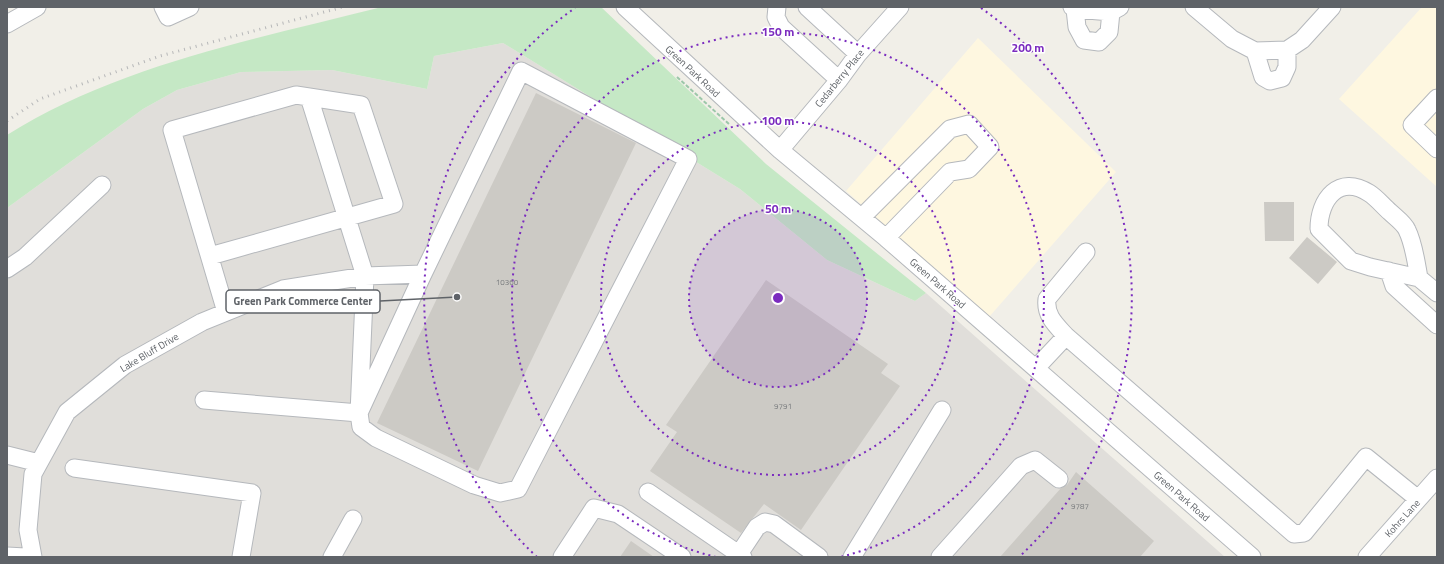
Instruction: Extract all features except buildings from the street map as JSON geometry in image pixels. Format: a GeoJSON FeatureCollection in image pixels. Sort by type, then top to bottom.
{"type":"FeatureCollection","features":[{"type":"Feature","properties":{"kind":"street"},"geometry":{"type":"LineString","coordinates":[[7,24],[37,7]]}},
{"type":"Feature","properties":{"kind":"street"},"geometry":{"type":"LineString","coordinates":[[163,7],[168,17],[190,7]]}},
{"type":"Feature","properties":{"kind":"street","name":"Green Park Road"},"geometry":{"type":"LineString","coordinates":[[625,7],[780,150],[862,217],[1252,557]]}},
{"type":"Feature","properties":{"kind":"street"},"geometry":{"type":"LineString","coordinates":[[777,7],[776,17],[781,27],[839,80]]}},
{"type":"Feature","properties":{"kind":"street"},"geometry":{"type":"LineString","coordinates":[[807,7],[858,54]]}},
{"type":"Feature","properties":{"kind":"street","name":"Cedarberry Place"},"geometry":{"type":"LineString","coordinates":[[780,150],[839,80],[858,54],[900,7]]}},
{"type":"Feature","properties":{"kind":"street"},"geometry":{"type":"LineString","coordinates":[[1194,7],[1232,38],[1254,51],[1287,50],[1302,40],[1332,7]]}},
{"type":"Feature","properties":{"kind":"street"},"geometry":{"type":"LineString","coordinates":[[1074,8],[1116,10],[1109,32],[1100,42],[1084,40],[1076,27],[1074,8]]}},
{"type":"Feature","properties":{"kind":"street"},"geometry":{"type":"LineString","coordinates":[[1254,51],[1263,78],[1270,81],[1282,78],[1287,67],[1287,50]]}},
{"type":"Feature","properties":{"kind":"street"},"geometry":{"type":"LineString","coordinates":[[309,97],[365,276],[359,413],[361,427],[376,438],[474,485],[500,493],[518,489],[688,159],[521,71],[423,274],[359,413]]}},
{"type":"Feature","properties":{"kind":"street"},"geometry":{"type":"LineString","coordinates":[[210,256],[394,204],[361,105],[296,96],[172,130],[226,312]]}},
{"type":"Feature","properties":{"kind":"street"},"geometry":{"type":"LineString","coordinates":[[1437,98],[1412,125],[1437,149]]}},
{"type":"Feature","properties":{"kind":"street"},"geometry":{"type":"LineString","coordinates":[[862,217],[950,129],[968,124],[990,147],[969,169],[950,172],[886,238]]}},
{"type":"Feature","properties":{"kind":"street"},"geometry":{"type":"LineString","coordinates":[[7,269],[26,257],[102,185]]}},
{"type":"Feature","properties":{"kind":"street"},"geometry":{"type":"LineString","coordinates":[[1419,278],[1407,228],[1369,193],[1354,187],[1340,186],[1330,195],[1323,206],[1319,219],[1319,229],[1351,261],[1419,278],[1437,292]]}},
{"type":"Feature","properties":{"kind":"street"},"geometry":{"type":"LineString","coordinates":[[1086,252],[1047,299],[1046,308],[1051,320],[1066,336],[1294,534],[1304,533],[1366,458],[1418,499]]}},
{"type":"Feature","properties":{"kind":"street"},"geometry":{"type":"LineString","coordinates":[[1389,271],[1394,286],[1437,325]]}},
{"type":"Feature","properties":{"kind":"street","name":"Lake Bluff Drive"},"geometry":{"type":"LineString","coordinates":[[34,557],[28,530],[33,474],[67,412],[125,365],[202,322],[283,290],[365,276],[423,274]]}},
{"type":"Feature","properties":{"kind":"street"},"geometry":{"type":"LineString","coordinates":[[1036,368],[1066,336]]}},
{"type":"Feature","properties":{"kind":"street"},"geometry":{"type":"LineString","coordinates":[[204,400],[359,413]]}},
{"type":"Feature","properties":{"kind":"street"},"geometry":{"type":"LineString","coordinates":[[852,557],[942,410]]}},
{"type":"Feature","properties":{"kind":"street"},"geometry":{"type":"LineString","coordinates":[[7,455],[39,463]]}},
{"type":"Feature","properties":{"kind":"street"},"geometry":{"type":"LineString","coordinates":[[940,557],[1021,466],[1035,460],[1059,479]]}},
{"type":"Feature","properties":{"kind":"street"},"geometry":{"type":"LineString","coordinates":[[74,468],[252,493],[241,557]]}},
{"type":"Feature","properties":{"kind":"street","name":"Kohrs Lane"},"geometry":{"type":"LineString","coordinates":[[1367,557],[1437,478]]}},
{"type":"Feature","properties":{"kind":"street"},"geometry":{"type":"LineString","coordinates":[[648,492],[741,556],[758,527],[765,522],[774,524],[819,557]]}},
{"type":"Feature","properties":{"kind":"street"},"geometry":{"type":"LineString","coordinates":[[562,557],[594,508],[618,514],[682,557]]}},
{"type":"Feature","properties":{"kind":"street"},"geometry":{"type":"LineString","coordinates":[[332,557],[353,519]]}},
{"type":"Feature","properties":{"kind":"street"},"geometry":{"type":"LineString","coordinates":[[7,556],[25,557]]}},
{"type":"Feature","properties":{"kind":"shaded area"},"geometry":{"type":"Polygon","coordinates":[[[1422,7],[1437,7],[1437,187],[1339,99],[1422,7]]]}},
{"type":"Feature","properties":{"kind":"shaded area"},"geometry":{"type":"Polygon","coordinates":[[[978,38],[1116,172],[989,317],[846,191],[978,38]]]}},
{"type":"Feature","properties":{"kind":"shaded area"},"geometry":{"type":"Polygon","coordinates":[[[503,43],[740,189],[827,260],[915,301],[926,293],[1225,557],[7,557],[7,208],[143,109],[177,90],[241,72],[332,70],[427,89],[434,56],[503,43]]]}},
{"type":"Feature","properties":{"kind":"green space"},"geometry":{"type":"Polygon","coordinates":[[[382,7],[601,7],[766,164],[926,293],[915,301],[827,260],[740,189],[503,43],[434,56],[427,89],[332,70],[241,72],[177,90],[143,109],[7,208],[7,135],[50,111],[95,90],[141,72],[237,43],[382,7]]]}},
{"type":"Feature","properties":{"kind":"railway"},"geometry":{"type":"LineString","coordinates":[[7,121],[40,99],[160,56],[343,7]]}},
{"type":"Feature","properties":{"kind":"place","name":"Green Park Commerce Center"},"geometry":{"type":"Point","coordinates":[457,297]}}]}
